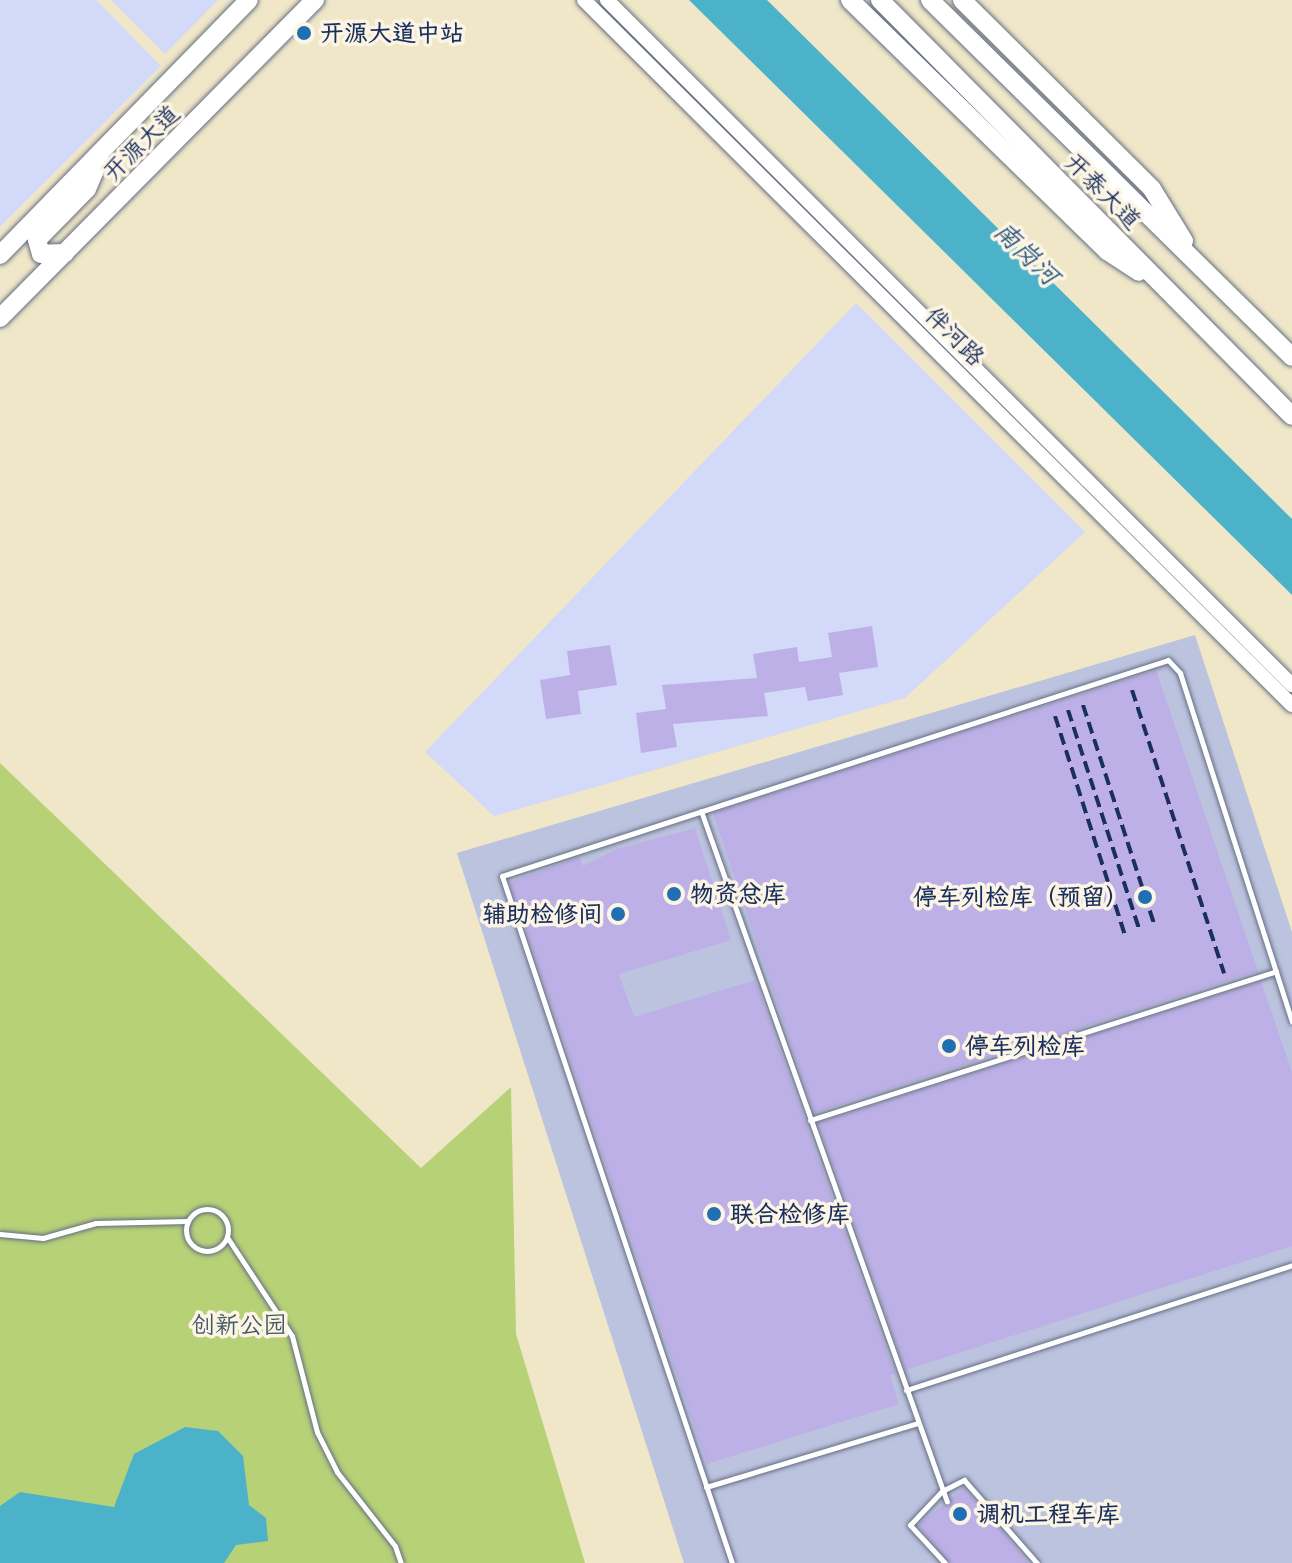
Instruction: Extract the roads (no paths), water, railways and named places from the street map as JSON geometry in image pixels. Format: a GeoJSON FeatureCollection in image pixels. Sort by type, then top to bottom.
{"type":"FeatureCollection","features":[{"type":"Feature","properties":{"kind":"main road","name":"开源大道"},"geometry":{"type":"LineString","coordinates":[[0,255],[249,0]]}},
{"type":"Feature","properties":{"kind":"main road","name":"开源大道"},"geometry":{"type":"LineString","coordinates":[[0,318],[315,0]]}},
{"type":"Feature","properties":{"kind":"main road"},"geometry":{"type":"LineString","coordinates":[[850,0],[1107,251],[1168,290]]}},
{"type":"Feature","properties":{"kind":"main road","name":"开泰大道"},"geometry":{"type":"LineString","coordinates":[[880,0],[1292,416]]}},
{"type":"Feature","properties":{"kind":"main road","name":"开泰大道"},"geometry":{"type":"LineString","coordinates":[[930,0],[1292,357]]}},
{"type":"Feature","properties":{"kind":"main road"},"geometry":{"type":"LineString","coordinates":[[962,0],[1152,189],[1201,267]]}},
{"type":"Feature","properties":{"kind":"main road"},"geometry":{"type":"LineString","coordinates":[[65,253],[41,254],[37,240],[87,189],[106,146]]}},
{"type":"Feature","properties":{"kind":"street","name":"伴河路"},"geometry":{"type":"LineString","coordinates":[[584,0],[1292,705]]}},
{"type":"Feature","properties":{"kind":"street","name":"伴河路"},"geometry":{"type":"LineString","coordinates":[[607,0],[1292,685]]}},
{"type":"Feature","properties":{"kind":"lane"},"geometry":{"type":"LineString","coordinates":[[732,1563],[502,876],[1168,660],[1180,673],[1292,1021]]}},
{"type":"Feature","properties":{"kind":"lane"},"geometry":{"type":"LineString","coordinates":[[701,811],[947,1502]]}},
{"type":"Feature","properties":{"kind":"lane"},"geometry":{"type":"LineString","coordinates":[[810,1120],[1276,971]]}},
{"type":"Feature","properties":{"kind":"lane"},"geometry":{"type":"LineString","coordinates":[[227,1237],[219,1248],[199,1250],[186,1235],[188,1221],[198,1211],[218,1213],[227,1224],[227,1237],[292,1336],[317,1432],[337,1472],[395,1546],[401,1563]]}},
{"type":"Feature","properties":{"kind":"lane"},"geometry":{"type":"LineString","coordinates":[[0,1234],[43,1238],[96,1223],[188,1221]]}},
{"type":"Feature","properties":{"kind":"lane"},"geometry":{"type":"LineString","coordinates":[[906,1390],[1292,1265]]}},
{"type":"Feature","properties":{"kind":"lane"},"geometry":{"type":"LineString","coordinates":[[706,1487],[918,1423]]}},
{"type":"Feature","properties":{"kind":"lane"},"geometry":{"type":"LineString","coordinates":[[945,1563],[910,1525],[942,1491],[964,1480],[1037,1563]]}},
{"type":"Feature","properties":{"kind":"water"},"geometry":{"type":"Polygon","coordinates":[[[689,0],[767,0],[1292,519],[1292,595],[689,0]]]}},
{"type":"Feature","properties":{"kind":"water"},"geometry":{"type":"Polygon","coordinates":[[[185,1427],[218,1431],[243,1456],[249,1505],[266,1518],[268,1541],[236,1545],[224,1563],[0,1563],[0,1506],[20,1492],[114,1507],[134,1454],[185,1427]]]}},
{"type":"Feature","properties":{"kind":"railway"},"geometry":{"type":"LineString","coordinates":[[1132,690],[1224,973]]}},
{"type":"Feature","properties":{"kind":"railway"},"geometry":{"type":"LineString","coordinates":[[1083,705],[1154,923]]}},
{"type":"Feature","properties":{"kind":"railway"},"geometry":{"type":"LineString","coordinates":[[1068,710],[1139,928]]}},
{"type":"Feature","properties":{"kind":"railway"},"geometry":{"type":"LineString","coordinates":[[1055,716],[1125,935]]}},
{"type":"Feature","properties":{"kind":"place","name":"开源大道中站"},"geometry":{"type":"Point","coordinates":[304,33]}},
{"type":"Feature","properties":{"kind":"place","name":"物资总库"},"geometry":{"type":"Point","coordinates":[674,894]}},
{"type":"Feature","properties":{"kind":"place","name":"停车列检库（预留）"},"geometry":{"type":"Point","coordinates":[1145,897]}},
{"type":"Feature","properties":{"kind":"place","name":"辅助检修间"},"geometry":{"type":"Point","coordinates":[618,914]}},
{"type":"Feature","properties":{"kind":"place","name":"停车列检库"},"geometry":{"type":"Point","coordinates":[949,1046]}},
{"type":"Feature","properties":{"kind":"place","name":"联合检修库"},"geometry":{"type":"Point","coordinates":[714,1214]}},
{"type":"Feature","properties":{"kind":"place","name":"调机工程车库"},"geometry":{"type":"Point","coordinates":[960,1514]}},
{"type":"Feature","properties":{"kind":"water label","name":"南岗河"},"geometry":{"type":"Point","coordinates":[1027,253]}},
{"type":"Feature","properties":{"kind":"park label","name":"创新公园"},"geometry":{"type":"Point","coordinates":[239,1325]}}]}
